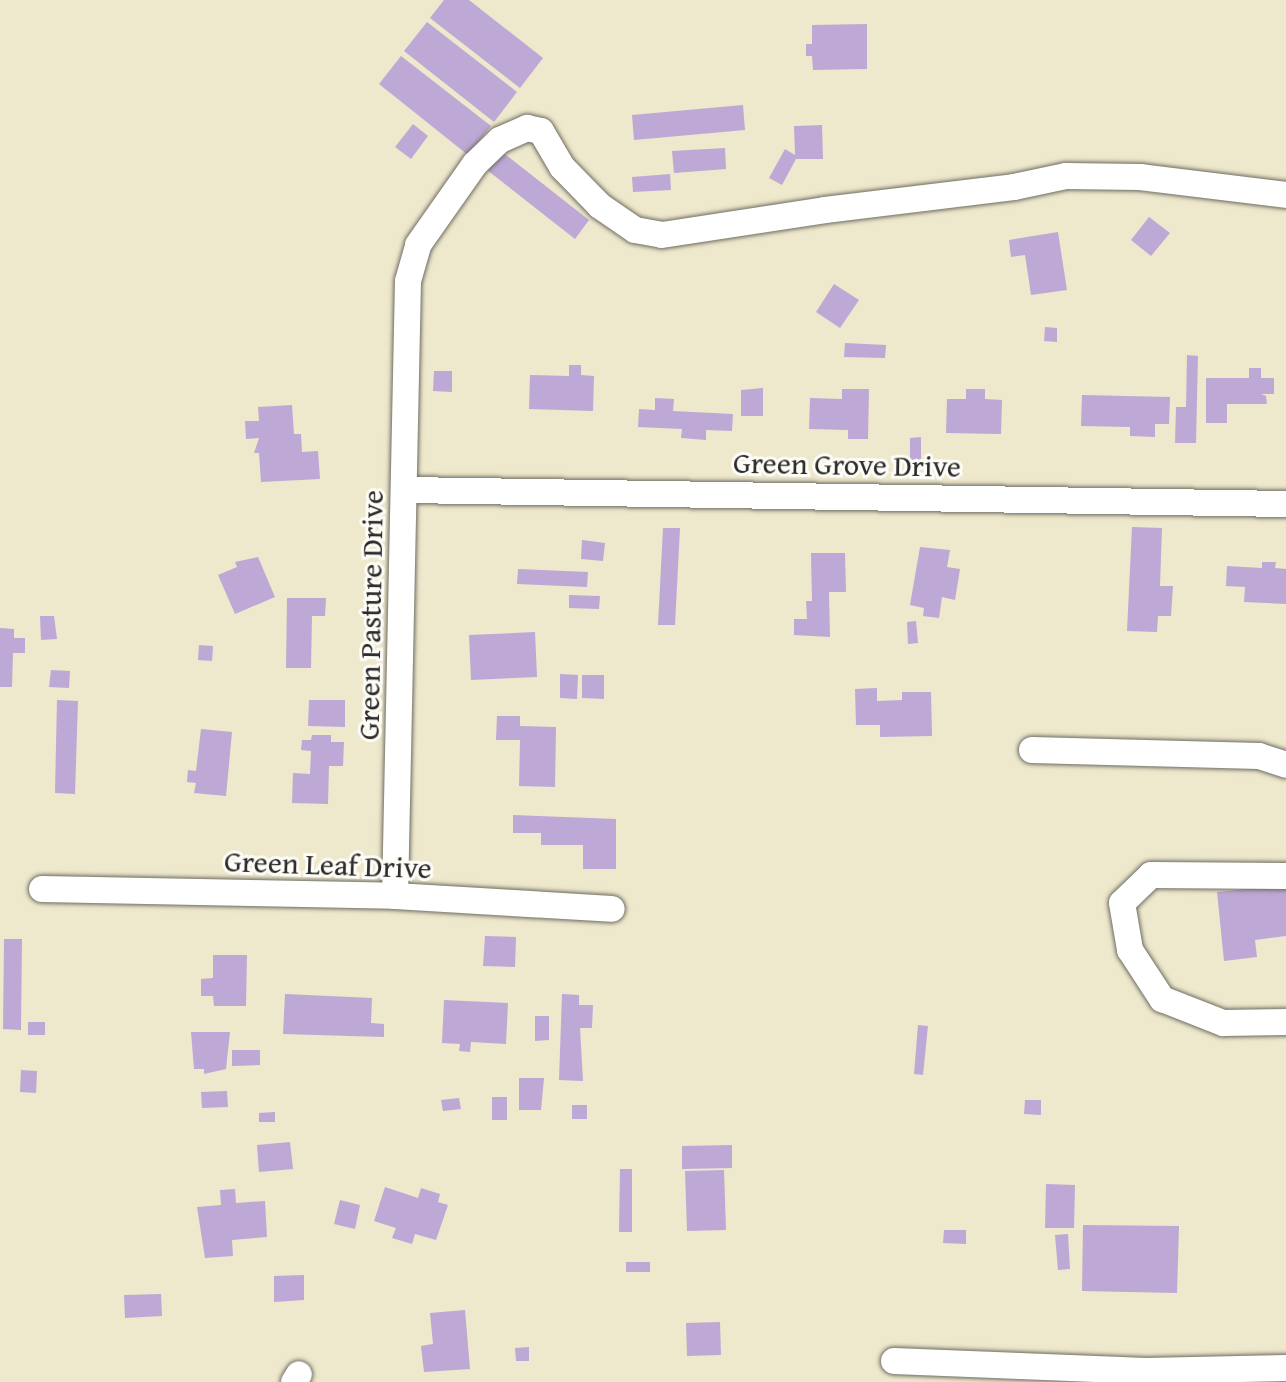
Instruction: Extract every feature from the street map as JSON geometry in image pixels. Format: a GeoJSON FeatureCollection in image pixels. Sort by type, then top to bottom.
{"type":"FeatureCollection","features":[{"type":"Feature","properties":{"kind":"street","name":"Green Pasture Drive"},"geometry":{"type":"LineString","coordinates":[[395,896],[406,490],[404,336],[408,281],[418,245],[475,164],[500,140],[527,128],[541,131],[562,167],[600,206],[635,230],[662,235],[825,210],[1014,187],[1066,176],[1140,177],[1286,195]]}},
{"type":"Feature","properties":{"kind":"street","name":"Green Grove Drive"},"geometry":{"type":"LineString","coordinates":[[406,490],[1286,504]]}},
{"type":"Feature","properties":{"kind":"street"},"geometry":{"type":"LineString","coordinates":[[1032,750],[1259,756],[1286,765]]}},
{"type":"Feature","properties":{"kind":"street"},"geometry":{"type":"LineString","coordinates":[[1286,876],[1151,875],[1122,903],[1130,950],[1162,999],[1223,1023],[1286,1022]]}},
{"type":"Feature","properties":{"kind":"street","name":"Green Leaf Drive"},"geometry":{"type":"LineString","coordinates":[[42,889],[395,896],[612,909]]}},
{"type":"Feature","properties":{"kind":"street"},"geometry":{"type":"LineString","coordinates":[[894,1361],[1146,1371],[1286,1368]]}},
{"type":"Feature","properties":{"kind":"building"},"geometry":{"type":"Polygon","coordinates":[[[444,0],[469,0],[543,58],[520,88],[430,18],[444,0]]]}},
{"type":"Feature","properties":{"kind":"building"},"geometry":{"type":"Polygon","coordinates":[[[427,22],[517,92],[494,122],[404,51],[427,22]]]}},
{"type":"Feature","properties":{"kind":"building"},"geometry":{"type":"Polygon","coordinates":[[[867,24],[867,69],[813,70],[812,56],[806,56],[806,44],[812,44],[812,25],[867,24]]]}},
{"type":"Feature","properties":{"kind":"building"},"geometry":{"type":"Polygon","coordinates":[[[401,56],[491,126],[468,155],[379,84],[401,56]]]}},
{"type":"Feature","properties":{"kind":"building"},"geometry":{"type":"Polygon","coordinates":[[[743,105],[745,130],[634,140],[632,115],[743,105]]]}},
{"type":"Feature","properties":{"kind":"building"},"geometry":{"type":"Polygon","coordinates":[[[413,124],[428,136],[411,159],[395,147],[413,124]]]}},
{"type":"Feature","properties":{"kind":"building"},"geometry":{"type":"Polygon","coordinates":[[[822,125],[823,159],[796,159],[782,185],[769,178],[785,149],[795,155],[794,126],[822,125]]]}},
{"type":"Feature","properties":{"kind":"building"},"geometry":{"type":"Polygon","coordinates":[[[497,148],[589,220],[575,239],[482,166],[497,148]]]}},
{"type":"Feature","properties":{"kind":"building"},"geometry":{"type":"Polygon","coordinates":[[[725,148],[726,169],[674,173],[672,151],[725,148]]]}},
{"type":"Feature","properties":{"kind":"building"},"geometry":{"type":"Polygon","coordinates":[[[670,174],[671,190],[633,192],[632,177],[670,174]]]}},
{"type":"Feature","properties":{"kind":"building"},"geometry":{"type":"Polygon","coordinates":[[[1149,217],[1170,233],[1151,256],[1131,240],[1149,217]]]}},
{"type":"Feature","properties":{"kind":"building"},"geometry":{"type":"Polygon","coordinates":[[[1058,232],[1067,290],[1031,295],[1025,255],[1011,257],[1009,240],[1058,232]]]}},
{"type":"Feature","properties":{"kind":"building"},"geometry":{"type":"Polygon","coordinates":[[[834,284],[859,300],[840,328],[816,312],[834,284]]]}},
{"type":"Feature","properties":{"kind":"building"},"geometry":{"type":"Polygon","coordinates":[[[1045,327],[1057,328],[1057,342],[1044,341],[1045,327]]]}},
{"type":"Feature","properties":{"kind":"building"},"geometry":{"type":"Polygon","coordinates":[[[845,343],[886,345],[885,358],[844,357],[845,343]]]}},
{"type":"Feature","properties":{"kind":"building"},"geometry":{"type":"Polygon","coordinates":[[[1187,355],[1198,356],[1196,443],[1175,443],[1176,407],[1186,407],[1187,355]]]}},
{"type":"Feature","properties":{"kind":"building"},"geometry":{"type":"Polygon","coordinates":[[[569,365],[581,365],[581,375],[594,376],[593,411],[529,409],[530,375],[569,376],[569,365]]]}},
{"type":"Feature","properties":{"kind":"building"},"geometry":{"type":"Polygon","coordinates":[[[1249,368],[1261,368],[1261,378],[1274,378],[1274,394],[1261,394],[1266,396],[1267,404],[1227,404],[1227,423],[1206,423],[1206,378],[1249,378],[1249,368]]]}},
{"type":"Feature","properties":{"kind":"building"},"geometry":{"type":"Polygon","coordinates":[[[434,371],[452,371],[452,392],[433,391],[434,371]]]}},
{"type":"Feature","properties":{"kind":"building"},"geometry":{"type":"Polygon","coordinates":[[[763,388],[763,416],[741,416],[741,390],[763,388]]]}},
{"type":"Feature","properties":{"kind":"building"},"geometry":{"type":"Polygon","coordinates":[[[842,389],[869,389],[868,439],[848,439],[848,430],[809,429],[810,398],[842,399],[842,389]]]}},
{"type":"Feature","properties":{"kind":"building"},"geometry":{"type":"Polygon","coordinates":[[[966,389],[985,389],[985,399],[1002,400],[1001,434],[946,433],[947,399],[966,399],[966,389]]]}},
{"type":"Feature","properties":{"kind":"building"},"geometry":{"type":"Polygon","coordinates":[[[1082,395],[1170,397],[1169,424],[1155,424],[1155,437],[1130,436],[1130,427],[1081,426],[1082,395]]]}},
{"type":"Feature","properties":{"kind":"building"},"geometry":{"type":"Polygon","coordinates":[[[655,398],[674,399],[673,411],[733,414],[732,431],[706,430],[706,440],[681,438],[682,429],[638,427],[639,409],[655,410],[655,398]]]}},
{"type":"Feature","properties":{"kind":"building"},"geometry":{"type":"Polygon","coordinates":[[[292,405],[294,434],[301,434],[302,452],[318,451],[320,479],[261,482],[259,453],[254,453],[259,438],[246,439],[245,421],[259,421],[258,407],[292,405]]]}},
{"type":"Feature","properties":{"kind":"building"},"geometry":{"type":"Polygon","coordinates":[[[921,437],[921,462],[910,462],[910,438],[921,437]]]}},
{"type":"Feature","properties":{"kind":"building"},"geometry":{"type":"Polygon","coordinates":[[[1132,527],[1162,528],[1160,586],[1173,586],[1171,616],[1158,616],[1157,632],[1127,631],[1132,527]]]}},
{"type":"Feature","properties":{"kind":"building"},"geometry":{"type":"Polygon","coordinates":[[[663,528],[680,528],[675,625],[658,625],[663,528]]]}},
{"type":"Feature","properties":{"kind":"building"},"geometry":{"type":"Polygon","coordinates":[[[582,540],[605,543],[603,561],[581,559],[582,540]]]}},
{"type":"Feature","properties":{"kind":"building"},"geometry":{"type":"Polygon","coordinates":[[[920,547],[950,550],[947,567],[960,569],[955,600],[942,597],[939,618],[923,616],[924,608],[910,605],[920,547]]]}},
{"type":"Feature","properties":{"kind":"building"},"geometry":{"type":"Polygon","coordinates":[[[811,553],[845,553],[846,592],[829,592],[830,637],[794,635],[794,619],[807,619],[806,601],[812,601],[811,553]]]}},
{"type":"Feature","properties":{"kind":"building"},"geometry":{"type":"Polygon","coordinates":[[[258,557],[275,597],[235,614],[218,575],[237,567],[235,562],[258,557]]]}},
{"type":"Feature","properties":{"kind":"building"},"geometry":{"type":"Polygon","coordinates":[[[1262,562],[1276,562],[1275,568],[1286,569],[1286,604],[1244,602],[1245,587],[1226,586],[1227,566],[1262,568],[1262,562]]]}},
{"type":"Feature","properties":{"kind":"building"},"geometry":{"type":"Polygon","coordinates":[[[518,569],[588,572],[587,587],[517,584],[518,569]]]}},
{"type":"Feature","properties":{"kind":"building"},"geometry":{"type":"Polygon","coordinates":[[[569,595],[600,596],[599,609],[569,608],[569,595]]]}},
{"type":"Feature","properties":{"kind":"building"},"geometry":{"type":"Polygon","coordinates":[[[287,598],[326,598],[325,616],[312,616],[311,668],[286,668],[287,598]]]}},
{"type":"Feature","properties":{"kind":"building"},"geometry":{"type":"Polygon","coordinates":[[[40,616],[54,616],[57,639],[41,640],[40,616]]]}},
{"type":"Feature","properties":{"kind":"building"},"geometry":{"type":"Polygon","coordinates":[[[916,621],[918,643],[908,644],[907,622],[916,621]]]}},
{"type":"Feature","properties":{"kind":"building"},"geometry":{"type":"Polygon","coordinates":[[[0,628],[14,629],[14,638],[25,638],[25,653],[13,653],[12,687],[0,687],[0,628]]]}},
{"type":"Feature","properties":{"kind":"building"},"geometry":{"type":"Polygon","coordinates":[[[535,632],[537,677],[471,680],[469,635],[535,632]]]}},
{"type":"Feature","properties":{"kind":"building"},"geometry":{"type":"Polygon","coordinates":[[[199,645],[213,646],[212,661],[198,660],[199,645]]]}},
{"type":"Feature","properties":{"kind":"building"},"geometry":{"type":"Polygon","coordinates":[[[51,670],[70,671],[69,688],[49,687],[51,670]]]}},
{"type":"Feature","properties":{"kind":"building"},"geometry":{"type":"Polygon","coordinates":[[[560,674],[578,675],[577,699],[560,698],[560,674]]]}},
{"type":"Feature","properties":{"kind":"building"},"geometry":{"type":"Polygon","coordinates":[[[582,675],[604,675],[604,699],[582,698],[582,675]]]}},
{"type":"Feature","properties":{"kind":"building"},"geometry":{"type":"Polygon","coordinates":[[[877,688],[877,701],[902,700],[902,692],[931,692],[932,736],[880,737],[880,725],[856,725],[855,689],[877,688]]]}},
{"type":"Feature","properties":{"kind":"building"},"geometry":{"type":"Polygon","coordinates":[[[57,700],[78,701],[75,794],[55,793],[57,700]]]}},
{"type":"Feature","properties":{"kind":"building"},"geometry":{"type":"Polygon","coordinates":[[[309,700],[345,700],[345,727],[308,726],[309,700]]]}},
{"type":"Feature","properties":{"kind":"building"},"geometry":{"type":"Polygon","coordinates":[[[497,716],[520,716],[520,726],[556,727],[555,787],[519,786],[520,740],[496,740],[497,716]]]}},
{"type":"Feature","properties":{"kind":"building"},"geometry":{"type":"Polygon","coordinates":[[[201,729],[232,732],[226,796],[194,793],[196,783],[187,782],[188,770],[196,771],[201,729]]]}},
{"type":"Feature","properties":{"kind":"building"},"geometry":{"type":"Polygon","coordinates":[[[312,735],[331,735],[331,742],[344,742],[343,766],[329,766],[328,804],[292,803],[293,773],[310,774],[311,751],[301,750],[302,740],[311,740],[312,735]]]}},
{"type":"Feature","properties":{"kind":"building"},"geometry":{"type":"Polygon","coordinates":[[[513,815],[616,819],[616,869],[583,869],[583,845],[541,845],[541,833],[513,833],[513,815]]]}},
{"type":"Feature","properties":{"kind":"building"},"geometry":{"type":"Polygon","coordinates":[[[1286,885],[1286,936],[1255,940],[1257,957],[1224,961],[1217,892],[1286,885]]]}},
{"type":"Feature","properties":{"kind":"building"},"geometry":{"type":"Polygon","coordinates":[[[485,936],[516,937],[515,967],[483,966],[485,936]]]}},
{"type":"Feature","properties":{"kind":"building"},"geometry":{"type":"Polygon","coordinates":[[[4,939],[22,939],[21,1030],[3,1029],[4,939]]]}},
{"type":"Feature","properties":{"kind":"building"},"geometry":{"type":"Polygon","coordinates":[[[213,955],[247,955],[246,1006],[214,1006],[213,996],[201,996],[201,979],[213,978],[213,955]]]}},
{"type":"Feature","properties":{"kind":"building"},"geometry":{"type":"Polygon","coordinates":[[[285,994],[372,998],[371,1023],[384,1024],[384,1037],[283,1034],[285,994]]]}},
{"type":"Feature","properties":{"kind":"building"},"geometry":{"type":"Polygon","coordinates":[[[562,994],[579,995],[579,1005],[593,1005],[592,1028],[580,1028],[583,1081],[559,1080],[562,994]]]}},
{"type":"Feature","properties":{"kind":"building"},"geometry":{"type":"Polygon","coordinates":[[[444,1000],[508,1003],[506,1044],[471,1042],[470,1052],[459,1051],[460,1044],[442,1043],[444,1000]]]}},
{"type":"Feature","properties":{"kind":"building"},"geometry":{"type":"Polygon","coordinates":[[[535,1016],[549,1016],[549,1040],[535,1041],[535,1016]]]}},
{"type":"Feature","properties":{"kind":"building"},"geometry":{"type":"Polygon","coordinates":[[[28,1022],[45,1022],[45,1035],[28,1035],[28,1022]]]}},
{"type":"Feature","properties":{"kind":"building"},"geometry":{"type":"Polygon","coordinates":[[[918,1025],[928,1026],[923,1075],[914,1074],[918,1025]]]}},
{"type":"Feature","properties":{"kind":"building"},"geometry":{"type":"Polygon","coordinates":[[[191,1032],[230,1032],[226,1069],[204,1074],[204,1069],[194,1069],[191,1032]]]}},
{"type":"Feature","properties":{"kind":"building"},"geometry":{"type":"Polygon","coordinates":[[[232,1050],[260,1050],[260,1065],[232,1066],[232,1050]]]}},
{"type":"Feature","properties":{"kind":"building"},"geometry":{"type":"Polygon","coordinates":[[[21,1070],[37,1071],[36,1093],[20,1092],[21,1070]]]}},
{"type":"Feature","properties":{"kind":"building"},"geometry":{"type":"Polygon","coordinates":[[[519,1078],[544,1078],[541,1110],[519,1110],[519,1078]]]}},
{"type":"Feature","properties":{"kind":"building"},"geometry":{"type":"Polygon","coordinates":[[[227,1091],[228,1107],[202,1108],[201,1092],[227,1091]]]}},
{"type":"Feature","properties":{"kind":"building"},"geometry":{"type":"Polygon","coordinates":[[[492,1097],[507,1097],[507,1120],[492,1120],[492,1097]]]}},
{"type":"Feature","properties":{"kind":"building"},"geometry":{"type":"Polygon","coordinates":[[[459,1098],[461,1109],[443,1111],[441,1100],[459,1098]]]}},
{"type":"Feature","properties":{"kind":"building"},"geometry":{"type":"Polygon","coordinates":[[[1025,1100],[1041,1100],[1041,1115],[1024,1114],[1025,1100]]]}},
{"type":"Feature","properties":{"kind":"building"},"geometry":{"type":"Polygon","coordinates":[[[572,1105],[587,1105],[587,1119],[572,1119],[572,1105]]]}},
{"type":"Feature","properties":{"kind":"building"},"geometry":{"type":"Polygon","coordinates":[[[275,1112],[275,1122],[259,1122],[259,1113],[275,1112]]]}},
{"type":"Feature","properties":{"kind":"building"},"geometry":{"type":"Polygon","coordinates":[[[290,1142],[293,1169],[259,1172],[257,1145],[290,1142]]]}},
{"type":"Feature","properties":{"kind":"building"},"geometry":{"type":"Polygon","coordinates":[[[732,1145],[732,1168],[682,1169],[682,1146],[732,1145]]]}},
{"type":"Feature","properties":{"kind":"building"},"geometry":{"type":"Polygon","coordinates":[[[620,1169],[632,1169],[632,1232],[619,1232],[620,1169]]]}},
{"type":"Feature","properties":{"kind":"building"},"geometry":{"type":"Polygon","coordinates":[[[724,1170],[726,1230],[687,1231],[685,1171],[724,1170]]]}},
{"type":"Feature","properties":{"kind":"building"},"geometry":{"type":"Polygon","coordinates":[[[1046,1184],[1075,1185],[1074,1228],[1045,1228],[1046,1184]]]}},
{"type":"Feature","properties":{"kind":"building"},"geometry":{"type":"Polygon","coordinates":[[[385,1187],[418,1198],[421,1188],[440,1194],[438,1202],[448,1205],[436,1240],[415,1234],[412,1244],[392,1238],[396,1228],[374,1221],[385,1187]]]}},
{"type":"Feature","properties":{"kind":"building"},"geometry":{"type":"Polygon","coordinates":[[[235,1189],[236,1203],[265,1201],[267,1237],[232,1240],[233,1256],[205,1258],[197,1207],[221,1205],[220,1190],[235,1189]]]}},
{"type":"Feature","properties":{"kind":"building"},"geometry":{"type":"Polygon","coordinates":[[[340,1200],[360,1205],[355,1229],[334,1224],[340,1200]]]}},
{"type":"Feature","properties":{"kind":"building"},"geometry":{"type":"Polygon","coordinates":[[[1083,1225],[1179,1226],[1177,1293],[1082,1291],[1083,1225]]]}},
{"type":"Feature","properties":{"kind":"building"},"geometry":{"type":"Polygon","coordinates":[[[944,1230],[966,1230],[966,1244],[943,1243],[944,1230]]]}},
{"type":"Feature","properties":{"kind":"building"},"geometry":{"type":"Polygon","coordinates":[[[1068,1234],[1070,1269],[1058,1270],[1055,1235],[1068,1234]]]}},
{"type":"Feature","properties":{"kind":"building"},"geometry":{"type":"Polygon","coordinates":[[[626,1262],[650,1262],[650,1272],[626,1272],[626,1262]]]}},
{"type":"Feature","properties":{"kind":"building"},"geometry":{"type":"Polygon","coordinates":[[[304,1275],[304,1300],[274,1302],[274,1276],[304,1275]]]}},
{"type":"Feature","properties":{"kind":"building"},"geometry":{"type":"Polygon","coordinates":[[[161,1294],[162,1316],[125,1318],[124,1295],[161,1294]]]}},
{"type":"Feature","properties":{"kind":"building"},"geometry":{"type":"Polygon","coordinates":[[[465,1310],[470,1369],[424,1372],[421,1346],[433,1344],[430,1313],[465,1310]]]}},
{"type":"Feature","properties":{"kind":"building"},"geometry":{"type":"Polygon","coordinates":[[[720,1322],[721,1355],[687,1356],[686,1323],[720,1322]]]}},
{"type":"Feature","properties":{"kind":"building"},"geometry":{"type":"Polygon","coordinates":[[[529,1347],[529,1361],[516,1361],[515,1348],[529,1347]]]}}]}
